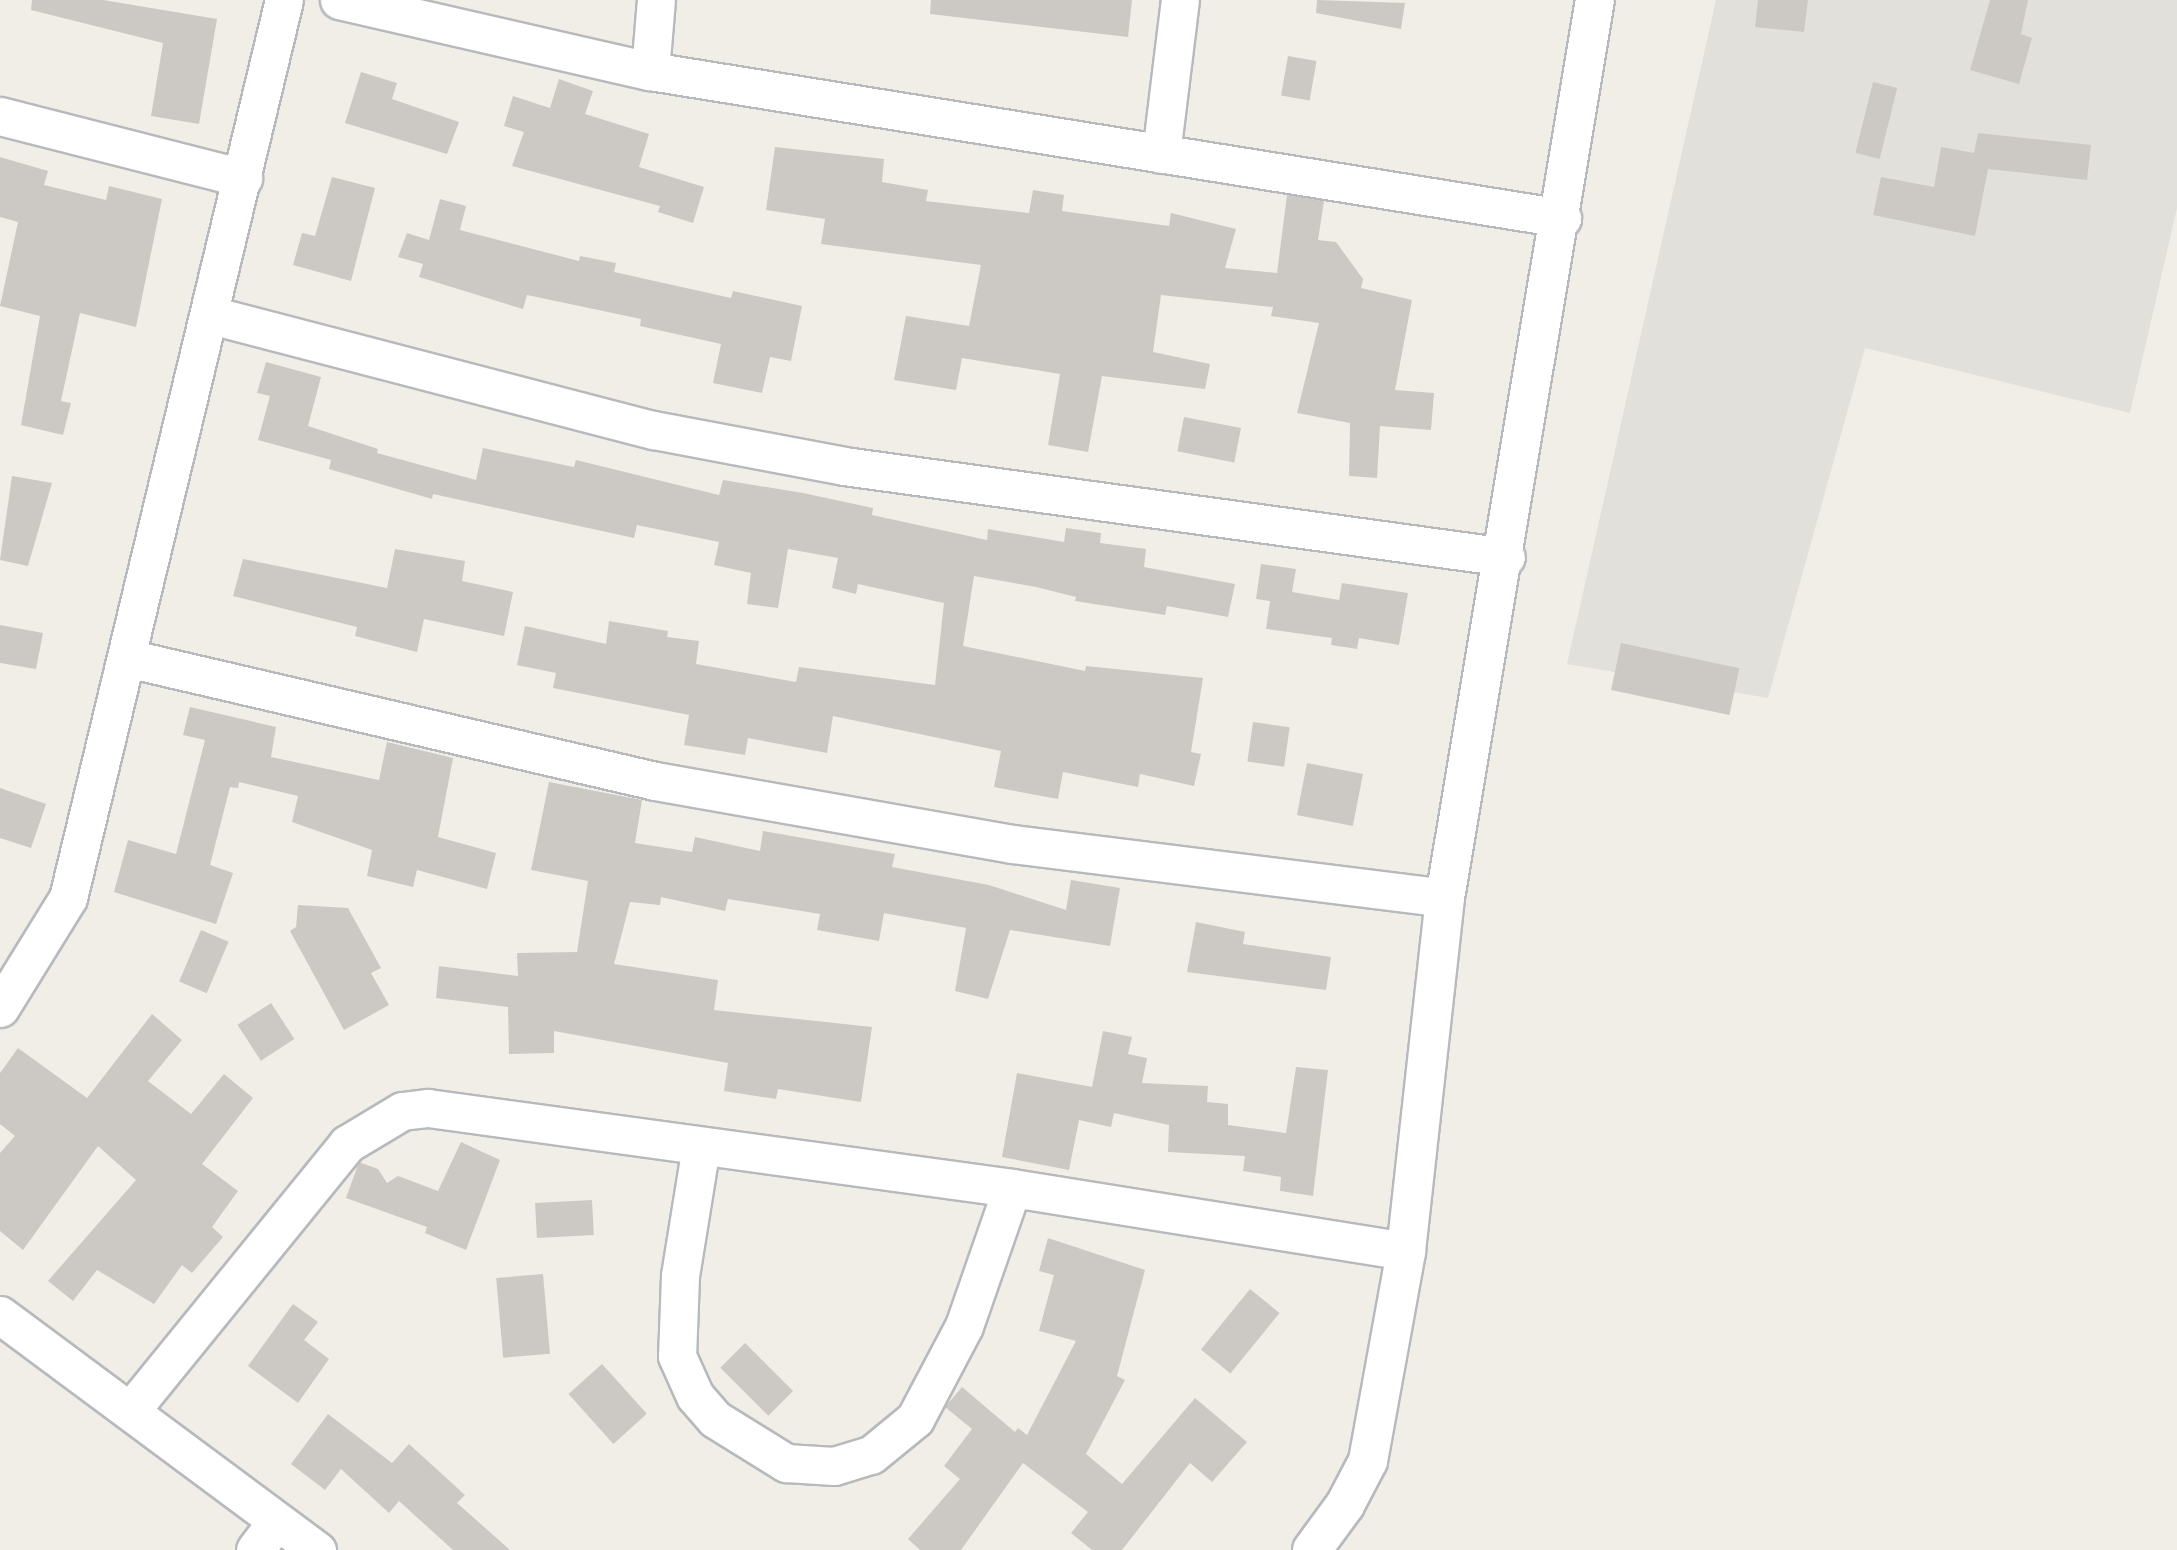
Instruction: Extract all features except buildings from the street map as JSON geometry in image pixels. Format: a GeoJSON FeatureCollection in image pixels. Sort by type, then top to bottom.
{"type":"FeatureCollection","features":[{"type":"Feature","properties":{"kind":"street"},"geometry":{"type":"LineString","coordinates":[[0,1008],[68,898],[211,315],[284,0]]}},
{"type":"Feature","properties":{"kind":"street"},"geometry":{"type":"LineString","coordinates":[[339,0],[650,71],[1562,218]]}},
{"type":"Feature","properties":{"kind":"street"},"geometry":{"type":"LineString","coordinates":[[650,71],[656,0]]}},
{"type":"Feature","properties":{"kind":"street"},"geometry":{"type":"LineString","coordinates":[[1161,155],[1180,0]]}},
{"type":"Feature","properties":{"kind":"street"},"geometry":{"type":"LineString","coordinates":[[1312,1550],[1356,1488],[1368,1461],[1406,1251],[1445,898],[1506,557],[1595,0]]}},
{"type":"Feature","properties":{"kind":"street"},"geometry":{"type":"LineString","coordinates":[[0,116],[243,178]]}},
{"type":"Feature","properties":{"kind":"street"},"geometry":{"type":"LineString","coordinates":[[211,315],[654,430],[831,463],[1506,557]]}},
{"type":"Feature","properties":{"kind":"street"},"geometry":{"type":"LineString","coordinates":[[127,658],[655,781],[1012,844],[1445,898]]}},
{"type":"Feature","properties":{"kind":"street"},"geometry":{"type":"LineString","coordinates":[[131,1410],[347,1144],[381,1121],[428,1108],[1012,1188],[1406,1251]]}},
{"type":"Feature","properties":{"kind":"street"},"geometry":{"type":"LineString","coordinates":[[701,1146],[680,1276],[677,1356],[695,1396],[715,1419],[786,1463],[834,1466],[872,1455],[915,1419],[960,1336],[1012,1188]]}},
{"type":"Feature","properties":{"kind":"street"},"geometry":{"type":"LineString","coordinates":[[0,1315],[317,1550]]}},
{"type":"Feature","properties":{"kind":"street"},"geometry":{"type":"LineString","coordinates":[[255,1550],[277,1521]]}},
{"type":"Feature","properties":{"kind":"shaded area"},"geometry":{"type":"Polygon","coordinates":[[[1716,0],[2177,0],[2177,208],[2130,413],[1865,348],[1768,698],[1567,664],[1716,0]]]}}]}
